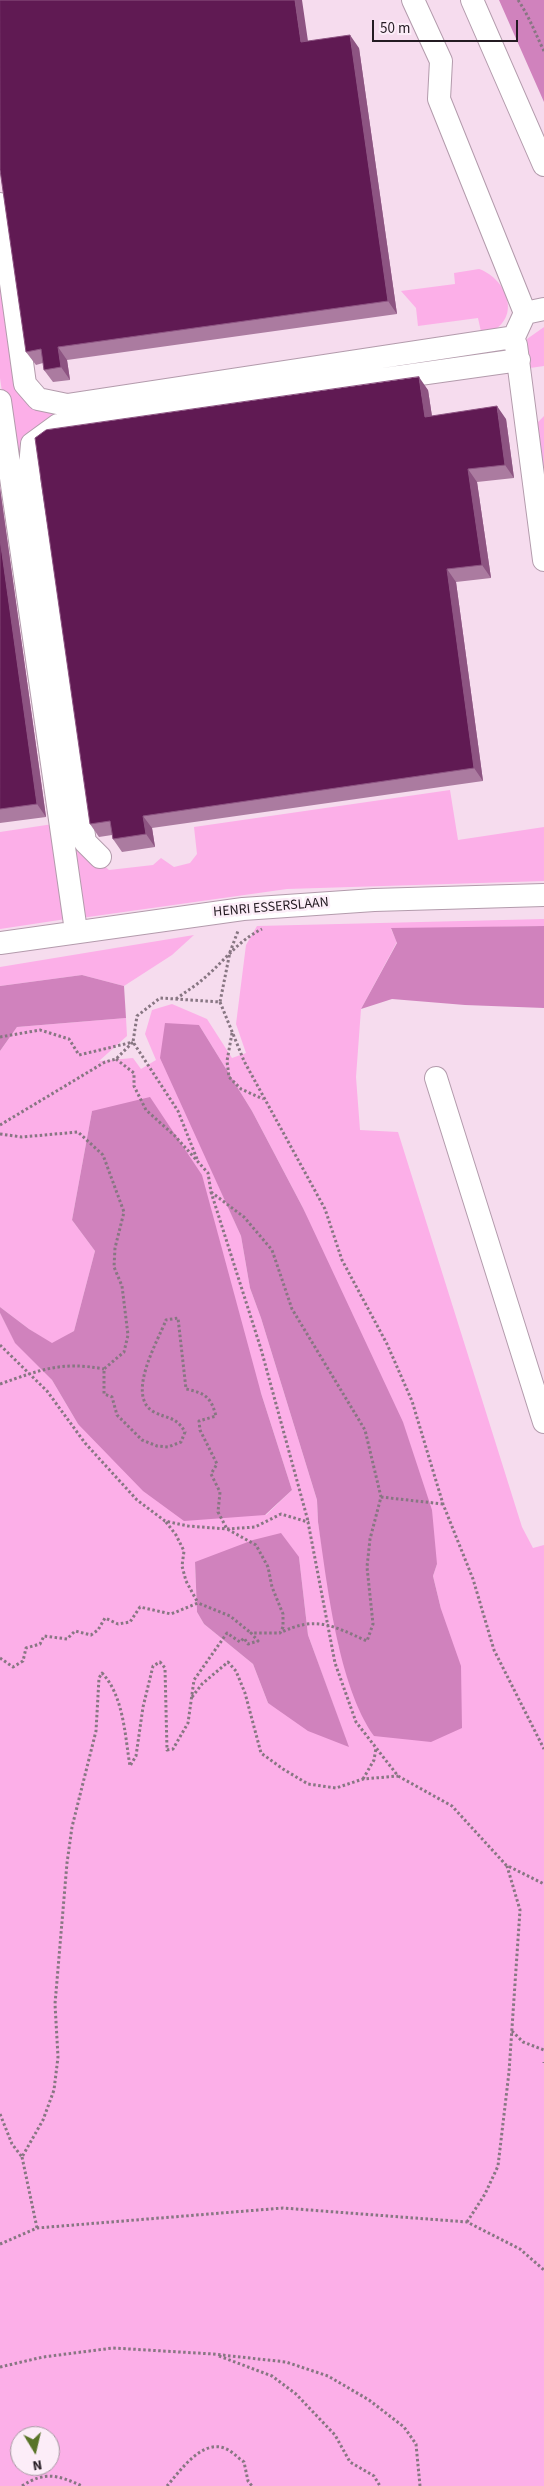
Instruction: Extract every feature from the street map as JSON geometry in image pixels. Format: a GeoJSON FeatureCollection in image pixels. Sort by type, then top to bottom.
{"type":"FeatureCollection","features":[{"type":"Feature","properties":{"kind":"street"},"geometry":{"type":"LineString","coordinates":[[0,204],[25,384],[38,399],[67,405],[514,338],[535,311],[439,99],[441,61],[413,0]]}},
{"type":"Feature","properties":{"kind":"street"},"geometry":{"type":"LineString","coordinates":[[472,0],[544,165]]}},
{"type":"Feature","properties":{"kind":"street"},"geometry":{"type":"LineString","coordinates":[[514,338],[519,360],[544,560]]}},
{"type":"Feature","properties":{"kind":"street"},"geometry":{"type":"LineString","coordinates":[[100,857],[85,842],[29,478],[32,444],[58,425],[519,360]]}},
{"type":"Feature","properties":{"kind":"street"},"geometry":{"type":"LineString","coordinates":[[0,401],[76,931]]}},
{"type":"Feature","properties":{"kind":"street","name":"HENRI ESSERSLAAN"},"geometry":{"type":"LineString","coordinates":[[0,943],[242,909],[374,900],[544,895]]}},
{"type":"Feature","properties":{"kind":"street"},"geometry":{"type":"LineString","coordinates":[[436,1078],[544,1422]]}},
{"type":"Feature","properties":{"kind":"path"},"geometry":{"type":"LineString","coordinates":[[518,0],[528,14],[531,27],[544,51]]}},
{"type":"Feature","properties":{"kind":"path"},"geometry":{"type":"LineString","coordinates":[[175,999],[202,980],[250,934],[268,927]]}},
{"type":"Feature","properties":{"kind":"path"},"geometry":{"type":"LineString","coordinates":[[238,931],[230,952],[220,1002],[244,1061],[325,1209],[342,1260],[388,1344],[412,1401],[443,1504],[473,1580],[494,1650],[544,1749]]}},
{"type":"Feature","properties":{"kind":"path"},"geometry":{"type":"LineString","coordinates":[[0,1125],[105,1062],[116,1059],[133,1042],[137,1016],[160,998],[220,1002]]}},
{"type":"Feature","properties":{"kind":"path"},"geometry":{"type":"LineString","coordinates":[[0,1037],[40,1030],[69,1039],[79,1056],[133,1042]]}},
{"type":"Feature","properties":{"kind":"path"},"geometry":{"type":"LineString","coordinates":[[232,1033],[227,1061],[229,1077],[241,1089],[264,1099]]}},
{"type":"Feature","properties":{"kind":"path"},"geometry":{"type":"LineString","coordinates":[[133,1042],[178,1111],[199,1163]]}},
{"type":"Feature","properties":{"kind":"path"},"geometry":{"type":"LineString","coordinates":[[116,1059],[134,1073],[134,1086],[146,1110],[175,1136],[208,1173],[211,1192],[261,1349],[308,1522],[335,1663],[356,1722],[398,1776],[452,1806],[506,1865],[544,1884]]}},
{"type":"Feature","properties":{"kind":"path"},"geometry":{"type":"LineString","coordinates":[[0,1134],[22,1137],[78,1132],[102,1155],[124,1212],[115,1248],[114,1267],[122,1286],[128,1335],[124,1352],[104,1369],[72,1364],[48,1368],[0,1384]]}},
{"type":"Feature","properties":{"kind":"path"},"geometry":{"type":"LineString","coordinates":[[211,1192],[244,1216],[272,1250],[292,1310],[365,1430],[381,1497],[369,1548],[368,1567],[373,1624],[366,1641],[328,1624],[296,1625],[280,1634],[251,1633]]}},
{"type":"Feature","properties":{"kind":"path"},"geometry":{"type":"LineString","coordinates":[[104,1369],[104,1394],[112,1396],[117,1415],[142,1440],[157,1446],[168,1446],[181,1442],[185,1432],[180,1424],[167,1415],[153,1412],[144,1403],[141,1391],[150,1357],[166,1320],[178,1318],[186,1390],[203,1392],[213,1404],[216,1416],[199,1421],[200,1430],[217,1464],[211,1474],[220,1492],[218,1512],[227,1529],[256,1545],[268,1567],[272,1587],[283,1614],[283,1627],[280,1634]]}},
{"type":"Feature","properties":{"kind":"path"},"geometry":{"type":"LineString","coordinates":[[0,1345],[47,1391],[85,1443],[138,1500],[165,1521],[176,1535],[184,1551],[182,1566],[186,1581],[198,1603],[230,1616],[258,1641],[248,1644],[244,1638],[240,1642],[227,1633],[194,1680],[188,1723],[174,1749],[167,1750],[165,1668],[160,1662],[154,1666],[143,1707],[136,1756],[130,1766],[116,1698],[109,1680],[102,1673],[99,1678],[96,1731],[72,1827],[67,1863],[55,2004],[58,2057],[54,2090],[43,2120],[22,2158]]}},
{"type":"Feature","properties":{"kind":"path"},"geometry":{"type":"LineString","coordinates":[[381,1497],[443,1504]]}},
{"type":"Feature","properties":{"kind":"path"},"geometry":{"type":"LineString","coordinates":[[165,1521],[188,1526],[227,1529],[255,1527],[281,1514],[308,1522]]}},
{"type":"Feature","properties":{"kind":"path"},"geometry":{"type":"LineString","coordinates":[[0,1658],[13,1668],[23,1661],[26,1648],[40,1644],[44,1636],[67,1639],[74,1632],[91,1636],[98,1630],[105,1618],[118,1624],[130,1622],[140,1607],[171,1614],[198,1603]]}},
{"type":"Feature","properties":{"kind":"path"},"geometry":{"type":"LineString","coordinates":[[192,1698],[202,1684],[228,1662],[236,1671],[245,1693],[261,1753],[308,1784],[336,1788],[363,1779],[398,1776]]}},
{"type":"Feature","properties":{"kind":"path"},"geometry":{"type":"LineString","coordinates":[[363,1779],[374,1760],[376,1748]]}},
{"type":"Feature","properties":{"kind":"path"},"geometry":{"type":"LineString","coordinates":[[467,2222],[485,2194],[498,2166],[512,2030],[520,1910],[506,1865]]}},
{"type":"Feature","properties":{"kind":"path"},"geometry":{"type":"LineString","coordinates":[[512,2030],[523,2042],[544,2050]]}},
{"type":"Feature","properties":{"kind":"path"},"geometry":{"type":"LineString","coordinates":[[0,2114],[12,2144],[22,2158],[36,2228]]}},
{"type":"Feature","properties":{"kind":"path"},"geometry":{"type":"LineString","coordinates":[[0,2244],[36,2228],[283,2208],[467,2222],[520,2249],[544,2270]]}},
{"type":"Feature","properties":{"kind":"path"},"geometry":{"type":"LineString","coordinates":[[0,2367],[43,2356],[113,2348],[213,2354],[286,2362],[328,2376],[369,2400],[404,2427],[416,2444],[420,2486]]}},
{"type":"Feature","properties":{"kind":"path"},"geometry":{"type":"LineString","coordinates":[[213,2354],[272,2376],[296,2394],[335,2435],[350,2462],[374,2476],[380,2486]]}},
{"type":"Feature","properties":{"kind":"path"},"geometry":{"type":"LineString","coordinates":[[167,2486],[200,2452],[212,2447],[225,2448],[244,2462],[248,2481],[252,2486]]}},
{"type":"Feature","properties":{"kind":"path"},"geometry":{"type":"LineString","coordinates":[[22,2486],[34,2478],[47,2476],[64,2478],[82,2486]]}},
{"type":"Feature","properties":{"kind":"shaded area"},"geometry":{"type":"Polygon","coordinates":[[[499,0],[544,0],[544,102],[499,0]]]}},
{"type":"Feature","properties":{"kind":"shaded area"},"geometry":{"type":"Polygon","coordinates":[[[0,249],[33,402],[511,346],[512,354],[35,436],[79,843],[109,870],[153,865],[161,858],[174,867],[190,863],[197,854],[194,827],[450,790],[458,840],[544,827],[544,881],[287,889],[81,918],[66,835],[0,378],[0,249]]]}},
{"type":"Feature","properties":{"kind":"shaded area"},"geometry":{"type":"Polygon","coordinates":[[[479,269],[495,279],[506,295],[507,313],[503,322],[496,329],[482,336],[478,318],[418,326],[416,308],[401,291],[455,284],[454,273],[479,269]]]}},
{"type":"Feature","properties":{"kind":"shaded area"},"geometry":{"type":"Polygon","coordinates":[[[544,327],[544,366],[530,368],[527,339],[544,327]]]}},
{"type":"Feature","properties":{"kind":"shaded area"},"geometry":{"type":"Polygon","coordinates":[[[544,416],[544,471],[537,423],[544,416]]]}},
{"type":"Feature","properties":{"kind":"shaded area"},"geometry":{"type":"Polygon","coordinates":[[[53,824],[66,919],[0,929],[0,832],[53,824]]]}},
{"type":"Feature","properties":{"kind":"shaded area"},"geometry":{"type":"Polygon","coordinates":[[[544,919],[544,926],[391,929],[397,942],[361,1009],[356,1077],[360,1130],[398,1132],[522,1527],[533,1548],[544,1545],[544,2486],[0,2486],[0,1313],[15,1342],[52,1380],[78,1424],[266,1515],[292,1490],[261,1393],[92,1111],[72,1220],[95,1251],[74,1331],[52,1344],[0,1307],[0,1051],[17,1027],[126,1018],[127,1036],[99,1061],[133,1058],[141,1069],[156,1060],[145,1034],[152,1010],[172,1004],[207,1019],[232,1058],[246,1053],[236,1024],[246,945],[257,926],[544,919]],[[199,1025],[211,1169],[241,1236],[250,1288],[317,1500],[318,1522],[339,1648],[441,1609],[433,1576],[437,1564],[303,1208],[252,1111],[199,1025]],[[299,1557],[195,1562],[197,1612],[204,1624],[253,1664],[268,1703],[348,1746],[308,1635],[299,1557]]]}},
{"type":"Feature","properties":{"kind":"shaded area"},"geometry":{"type":"Polygon","coordinates":[[[544,926],[544,1008],[465,1005],[392,999],[361,1009],[397,943],[391,928],[544,926]]]}},
{"type":"Feature","properties":{"kind":"shaded area"},"geometry":{"type":"Polygon","coordinates":[[[194,935],[172,955],[124,986],[82,975],[0,986],[0,967],[194,935]]]}},
{"type":"Feature","properties":{"kind":"shaded area"},"geometry":{"type":"Polygon","coordinates":[[[82,975],[124,986],[126,1018],[17,1027],[0,1051],[0,986],[82,975]]]}},
{"type":"Feature","properties":{"kind":"shaded area"},"geometry":{"type":"Polygon","coordinates":[[[165,1023],[199,1025],[252,1111],[303,1208],[403,1422],[432,1510],[437,1564],[433,1576],[441,1609],[461,1666],[462,1728],[431,1742],[374,1736],[351,1690],[330,1603],[318,1522],[317,1500],[250,1288],[241,1236],[160,1058],[165,1023]]]}},
{"type":"Feature","properties":{"kind":"shaded area"},"geometry":{"type":"Polygon","coordinates":[[[150,1097],[202,1175],[261,1393],[292,1490],[265,1515],[184,1521],[143,1491],[78,1424],[52,1380],[15,1343],[0,1313],[0,1307],[29,1329],[52,1343],[74,1331],[95,1251],[72,1220],[92,1111],[150,1097]]]}},
{"type":"Feature","properties":{"kind":"shaded area"},"geometry":{"type":"Polygon","coordinates":[[[281,1533],[299,1557],[308,1635],[349,1747],[308,1731],[268,1703],[253,1664],[204,1624],[197,1612],[195,1562],[253,1540],[281,1533]]]}},
{"type":"Feature","properties":{"kind":"building"},"geometry":{"type":"Polygon","coordinates":[[[0,0],[295,0],[301,42],[350,35],[388,301],[58,347],[61,367],[44,370],[41,349],[26,352],[0,170],[0,0]]]}},
{"type":"Feature","properties":{"kind":"building"},"geometry":{"type":"Polygon","coordinates":[[[419,377],[425,417],[497,406],[505,465],[468,469],[482,565],[447,569],[474,768],[143,816],[146,834],[113,839],[110,821],[90,824],[35,438],[46,430],[419,377]]]}},
{"type":"Feature","properties":{"kind":"building"},"geometry":{"type":"Polygon","coordinates":[[[0,539],[37,804],[0,809],[0,539]]]}}]}
